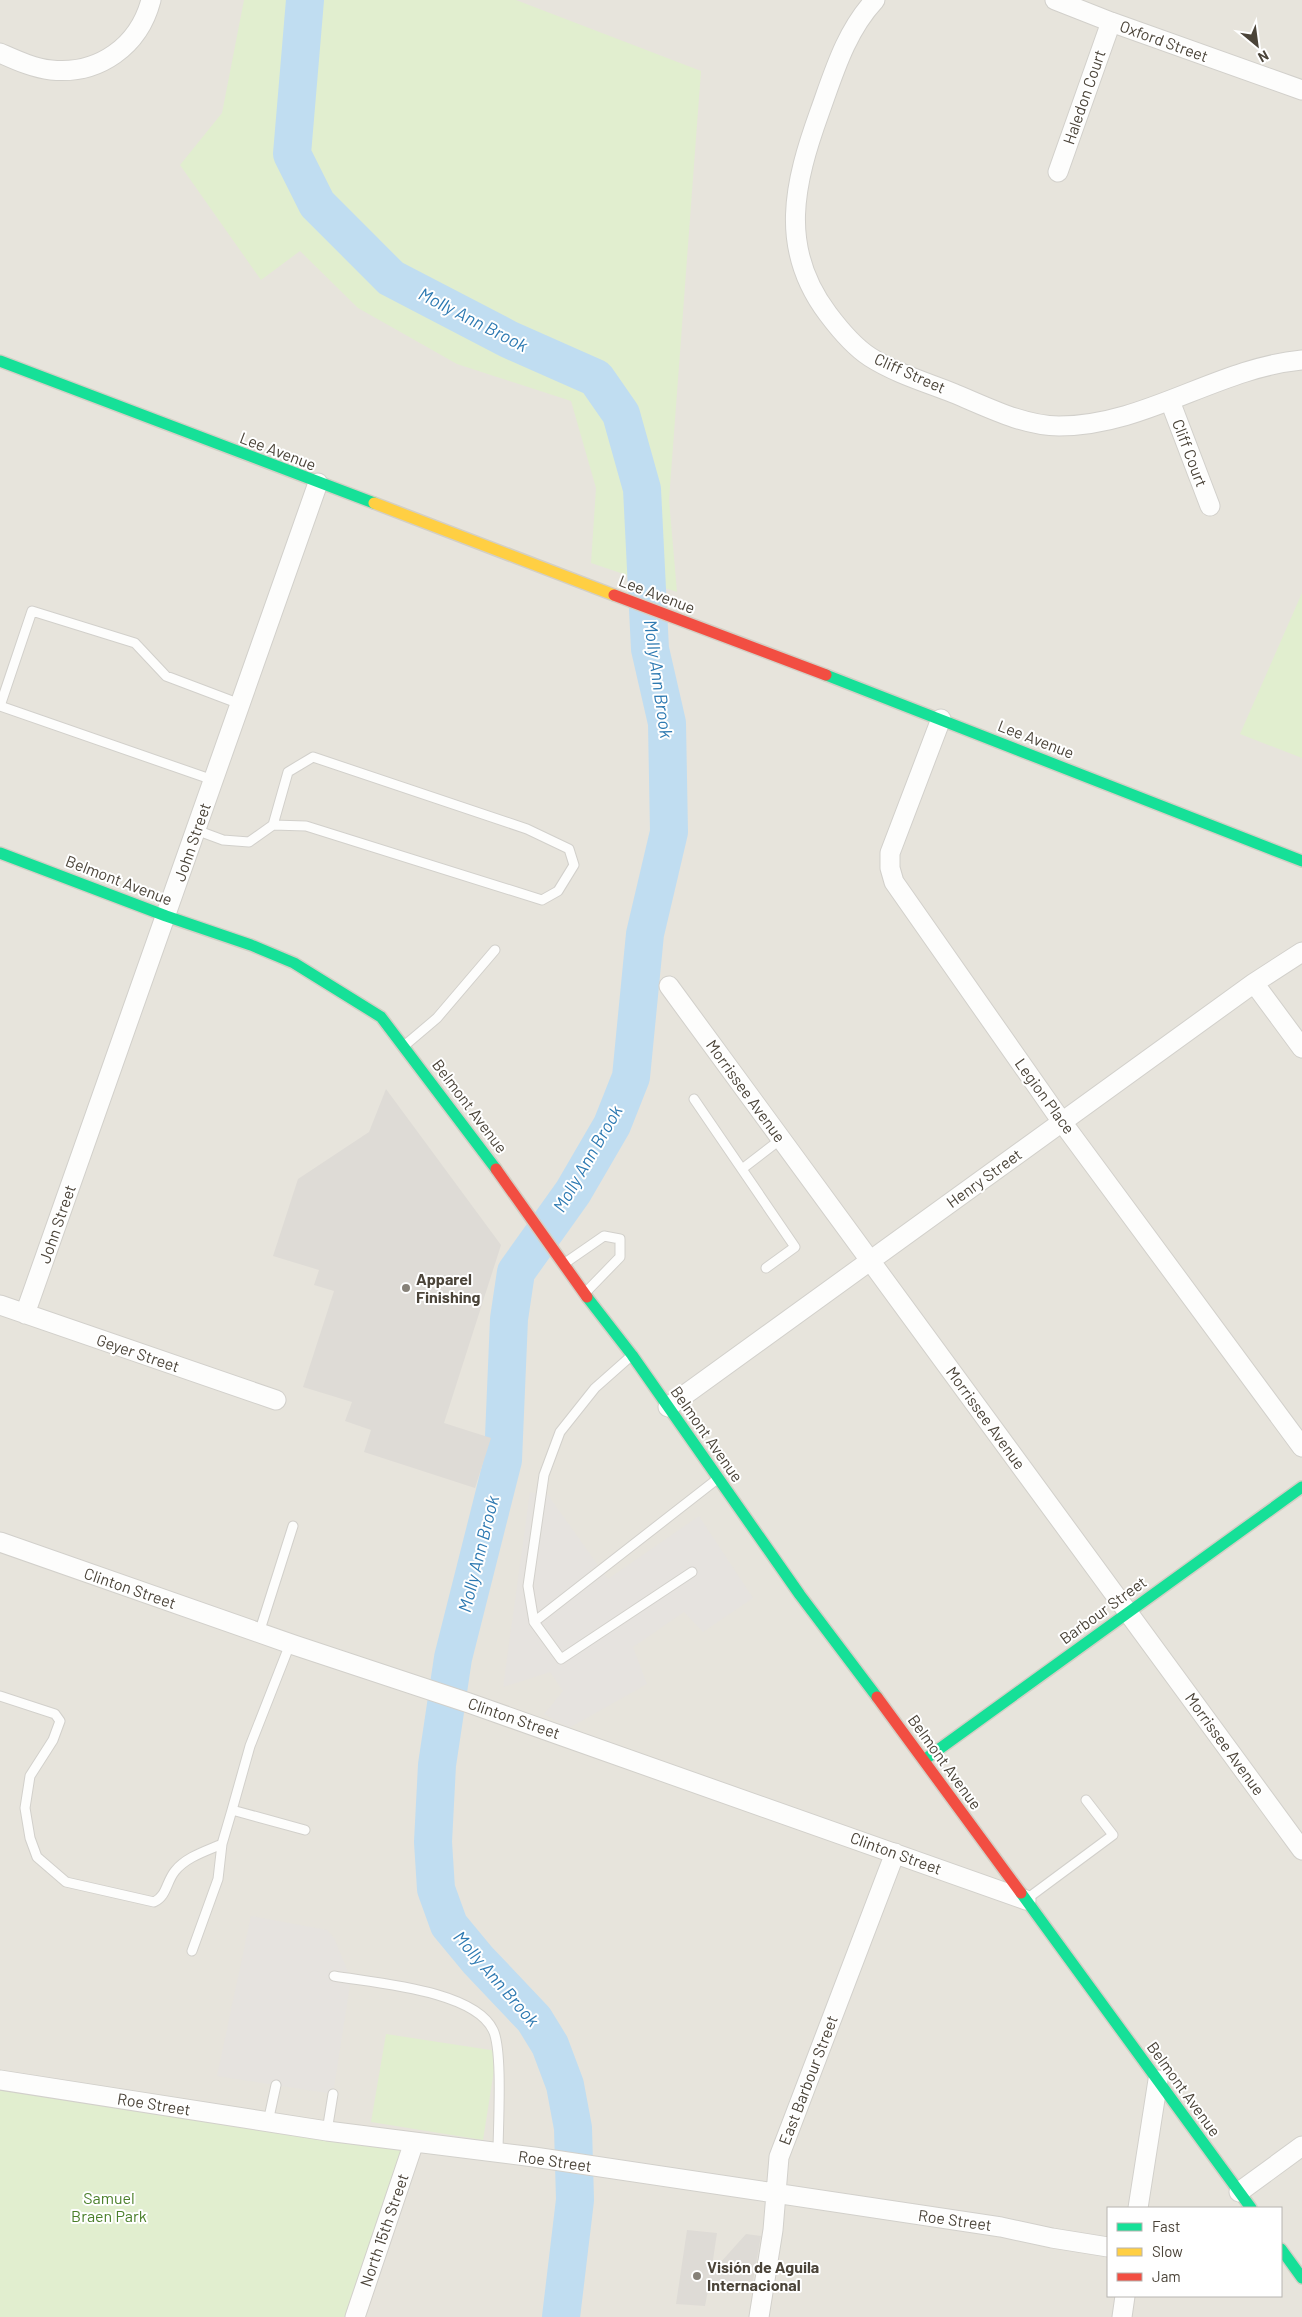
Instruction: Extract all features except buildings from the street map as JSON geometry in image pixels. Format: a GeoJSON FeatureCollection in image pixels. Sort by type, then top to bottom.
{"type":"FeatureCollection","features":[{"type":"Feature","properties":{"kind":"main road","name":"Lee Avenue"},"geometry":{"type":"LineString","coordinates":[[0,361],[941,720],[1302,861]]}},
{"type":"Feature","properties":{"kind":"main road","name":"Belmont Avenue"},"geometry":{"type":"LineString","coordinates":[[0,853],[166,916],[251,945],[294,963],[381,1017],[498,1170],[563,1264],[632,1355],[800,1595],[924,1760],[1250,2207]]}},
{"type":"Feature","properties":{"kind":"main road","name":"Barbour Street"},"geometry":{"type":"LineString","coordinates":[[924,1760],[1302,1487]]}},
{"type":"Feature","properties":{"kind":"main road"},"geometry":{"type":"LineString","coordinates":[[1282,2250],[1302,2278]]}},
{"type":"Feature","properties":{"kind":"street"},"geometry":{"type":"LineString","coordinates":[[0,53],[34,67],[51,70],[74,71],[89,68],[110,59],[128,45],[141,26],[151,0]]}},
{"type":"Feature","properties":{"kind":"street","name":"Cliff Street"},"geometry":{"type":"LineString","coordinates":[[875,0],[862,14],[841,54],[814,128],[796,193],[794,213],[800,262],[820,304],[850,340],[870,356],[890,368],[1008,415],[1057,426],[1123,418],[1256,368],[1302,360]]}},
{"type":"Feature","properties":{"kind":"street","name":"Oxford Street"},"geometry":{"type":"LineString","coordinates":[[1055,0],[1110,22],[1302,90]]}},
{"type":"Feature","properties":{"kind":"street","name":"Haledon Court"},"geometry":{"type":"LineString","coordinates":[[1058,172],[1110,22]]}},
{"type":"Feature","properties":{"kind":"street","name":"Cliff Court"},"geometry":{"type":"LineString","coordinates":[[1170,400],[1210,506]]}},
{"type":"Feature","properties":{"kind":"street","name":"John Street"},"geometry":{"type":"LineString","coordinates":[[25,1314],[318,483]]}},
{"type":"Feature","properties":{"kind":"street","name":"Legion Place"},"geometry":{"type":"LineString","coordinates":[[941,720],[890,853],[890,868],[894,882],[1062,1122],[1302,1447]]}},
{"type":"Feature","properties":{"kind":"street","name":"Henry Street"},"geometry":{"type":"LineString","coordinates":[[668,1408],[1254,983],[1302,952]]}},
{"type":"Feature","properties":{"kind":"street"},"geometry":{"type":"LineString","coordinates":[[1254,983],[1302,1048]]}},
{"type":"Feature","properties":{"kind":"street","name":"Morrissee Avenue"},"geometry":{"type":"LineString","coordinates":[[670,986],[1302,1850]]}},
{"type":"Feature","properties":{"kind":"street","name":"Geyer Street"},"geometry":{"type":"LineString","coordinates":[[0,1305],[276,1400]]}},
{"type":"Feature","properties":{"kind":"street","name":"Clinton Street"},"geometry":{"type":"LineString","coordinates":[[0,1542],[259,1634],[469,1703],[1026,1900]]}},
{"type":"Feature","properties":{"kind":"street","name":"East Barbour Street"},"geometry":{"type":"LineString","coordinates":[[759,2317],[780,2157],[895,1853]]}},
{"type":"Feature","properties":{"kind":"street","name":"Roe Street"},"geometry":{"type":"LineString","coordinates":[[0,2080],[327,2131],[534,2158],[1001,2226],[1052,2238],[1107,2247]]}},
{"type":"Feature","properties":{"kind":"street"},"geometry":{"type":"LineString","coordinates":[[1138,2207],[1158,2080]]}},
{"type":"Feature","properties":{"kind":"street","name":"North 15th Street"},"geometry":{"type":"LineString","coordinates":[[355,2317],[414,2142]]}},
{"type":"Feature","properties":{"kind":"street"},"geometry":{"type":"LineString","coordinates":[[1239,2192],[1302,2146]]}},
{"type":"Feature","properties":{"kind":"street"},"geometry":{"type":"LineString","coordinates":[[1122,2317],[1125,2297]]}},
{"type":"Feature","properties":{"kind":"lane"},"geometry":{"type":"LineString","coordinates":[[213,780],[0,706],[32,611],[135,643],[166,676],[240,704]]}},
{"type":"Feature","properties":{"kind":"lane"},"geometry":{"type":"LineString","coordinates":[[196,830],[224,840],[249,842],[273,825],[306,826],[542,900],[558,892],[574,865],[570,849],[527,829],[313,757],[288,772],[273,825]]}},
{"type":"Feature","properties":{"kind":"lane"},"geometry":{"type":"LineString","coordinates":[[404,1046],[437,1018],[495,950]]}},
{"type":"Feature","properties":{"kind":"lane"},"geometry":{"type":"LineString","coordinates":[[694,1099],[796,1247],[766,1268]]}},
{"type":"Feature","properties":{"kind":"lane"},"geometry":{"type":"LineString","coordinates":[[742,1169],[781,1139]]}},
{"type":"Feature","properties":{"kind":"lane"},"geometry":{"type":"LineString","coordinates":[[563,1264],[604,1236],[620,1239],[620,1257],[582,1290]]}},
{"type":"Feature","properties":{"kind":"lane"},"geometry":{"type":"LineString","coordinates":[[632,1355],[596,1388],[560,1432],[544,1475],[528,1586],[534,1622],[562,1659],[692,1572]]}},
{"type":"Feature","properties":{"kind":"lane"},"geometry":{"type":"LineString","coordinates":[[534,1622],[718,1479]]}},
{"type":"Feature","properties":{"kind":"lane"},"geometry":{"type":"LineString","coordinates":[[259,1634],[293,1526]]}},
{"type":"Feature","properties":{"kind":"lane"},"geometry":{"type":"LineString","coordinates":[[192,1951],[218,1879],[222,1844],[250,1746],[290,1644]]}},
{"type":"Feature","properties":{"kind":"lane"},"geometry":{"type":"LineString","coordinates":[[0,1696],[54,1714],[60,1721],[53,1740],[30,1776],[25,1808],[30,1838],[37,1857],[66,1882],[154,1902],[162,1899],[174,1872],[186,1860],[222,1844]]}},
{"type":"Feature","properties":{"kind":"lane"},"geometry":{"type":"LineString","coordinates":[[1026,1900],[1112,1835],[1086,1800]]}},
{"type":"Feature","properties":{"kind":"lane"},"geometry":{"type":"LineString","coordinates":[[232,1810],[305,1830]]}},
{"type":"Feature","properties":{"kind":"lane"},"geometry":{"type":"LineString","coordinates":[[334,1976],[442,1995],[476,2011],[493,2030],[497,2051],[498,2153]]}},
{"type":"Feature","properties":{"kind":"lane"},"geometry":{"type":"LineString","coordinates":[[268,2122],[276,2085]]}},
{"type":"Feature","properties":{"kind":"lane"},"geometry":{"type":"LineString","coordinates":[[327,2131],[333,2094]]}},
{"type":"Feature","properties":{"kind":"shaded area"},"geometry":{"type":"Polygon","coordinates":[[[0,0],[1302,0],[1302,2317],[0,2317],[0,0]]]}},
{"type":"Feature","properties":{"kind":"shaded area"},"geometry":{"type":"Polygon","coordinates":[[[530,1492],[548,1495],[608,1579],[699,1516],[753,1598],[703,1632],[684,1612],[633,1647],[647,1684],[569,1728],[544,1714],[563,1691],[550,1672],[503,1687],[530,1492]]]}},
{"type":"Feature","properties":{"kind":"shaded area"},"geometry":{"type":"Polygon","coordinates":[[[251,1916],[327,1930],[334,1938],[351,1979],[333,2094],[217,2076],[251,1916]]]}},
{"type":"Feature","properties":{"kind":"green space"},"geometry":{"type":"Polygon","coordinates":[[[244,0],[516,0],[701,71],[669,500],[677,592],[591,563],[596,488],[571,401],[457,364],[358,308],[300,251],[261,280],[180,165],[222,113],[244,0]]]}},
{"type":"Feature","properties":{"kind":"green space"},"geometry":{"type":"Polygon","coordinates":[[[1302,593],[1302,758],[1240,734],[1302,593]]]}},
{"type":"Feature","properties":{"kind":"green space"},"geometry":{"type":"Polygon","coordinates":[[[386,2034],[497,2051],[483,2140],[371,2122],[386,2034]]]}},
{"type":"Feature","properties":{"kind":"green space","name":"Samuel Braen Park"},"geometry":{"type":"Polygon","coordinates":[[[0,2081],[413,2144],[355,2317],[0,2317],[0,2081]]]}},
{"type":"Feature","properties":{"kind":"waterway","name":"Molly Ann Brook"},"geometry":{"type":"LineString","coordinates":[[305,0],[292,154],[317,204],[391,278],[508,339],[596,378],[621,414],[642,489],[650,649],[667,723],[669,832],[645,934],[631,1077],[612,1125],[573,1192],[516,1272],[509,1319],[503,1460],[453,1658],[437,1765],[433,1842],[436,1889],[449,1925],[478,1960],[534,2019],[550,2045],[565,2085],[573,2128],[575,2200],[561,2317]]}},
{"type":"Feature","properties":{"kind":"traffic: fast"},"geometry":{"type":"LineString","coordinates":[[0,361],[374,503]]}},
{"type":"Feature","properties":{"kind":"traffic: fast"},"geometry":{"type":"LineString","coordinates":[[826,675],[1302,861]]}},
{"type":"Feature","properties":{"kind":"traffic: fast"},"geometry":{"type":"LineString","coordinates":[[0,853],[166,916],[251,945],[294,963],[381,1017],[496,1169]]}},
{"type":"Feature","properties":{"kind":"traffic: fast"},"geometry":{"type":"LineString","coordinates":[[587,1297],[632,1355],[800,1595],[877,1697]]}},
{"type":"Feature","properties":{"kind":"traffic: fast"},"geometry":{"type":"LineString","coordinates":[[924,1760],[1302,1487]]}},
{"type":"Feature","properties":{"kind":"traffic: fast"},"geometry":{"type":"LineString","coordinates":[[1021,1893],[1250,2207]]}},
{"type":"Feature","properties":{"kind":"traffic: fast"},"geometry":{"type":"LineString","coordinates":[[1282,2250],[1302,2278]]}},
{"type":"Feature","properties":{"kind":"traffic: slow"},"geometry":{"type":"LineString","coordinates":[[374,503],[614,595]]}},
{"type":"Feature","properties":{"kind":"traffic: jam"},"geometry":{"type":"LineString","coordinates":[[614,595],[826,675]]}},
{"type":"Feature","properties":{"kind":"traffic: jam"},"geometry":{"type":"LineString","coordinates":[[496,1169],[587,1297]]}},
{"type":"Feature","properties":{"kind":"traffic: jam"},"geometry":{"type":"LineString","coordinates":[[877,1697],[1021,1893]]}},
{"type":"Feature","properties":{"kind":"place","name":"Apparel Finishing"},"geometry":{"type":"Point","coordinates":[406,1288]}},
{"type":"Feature","properties":{"kind":"place","name":"Visión de Aguila Internacional"},"geometry":{"type":"Point","coordinates":[697,2276]}}]}
